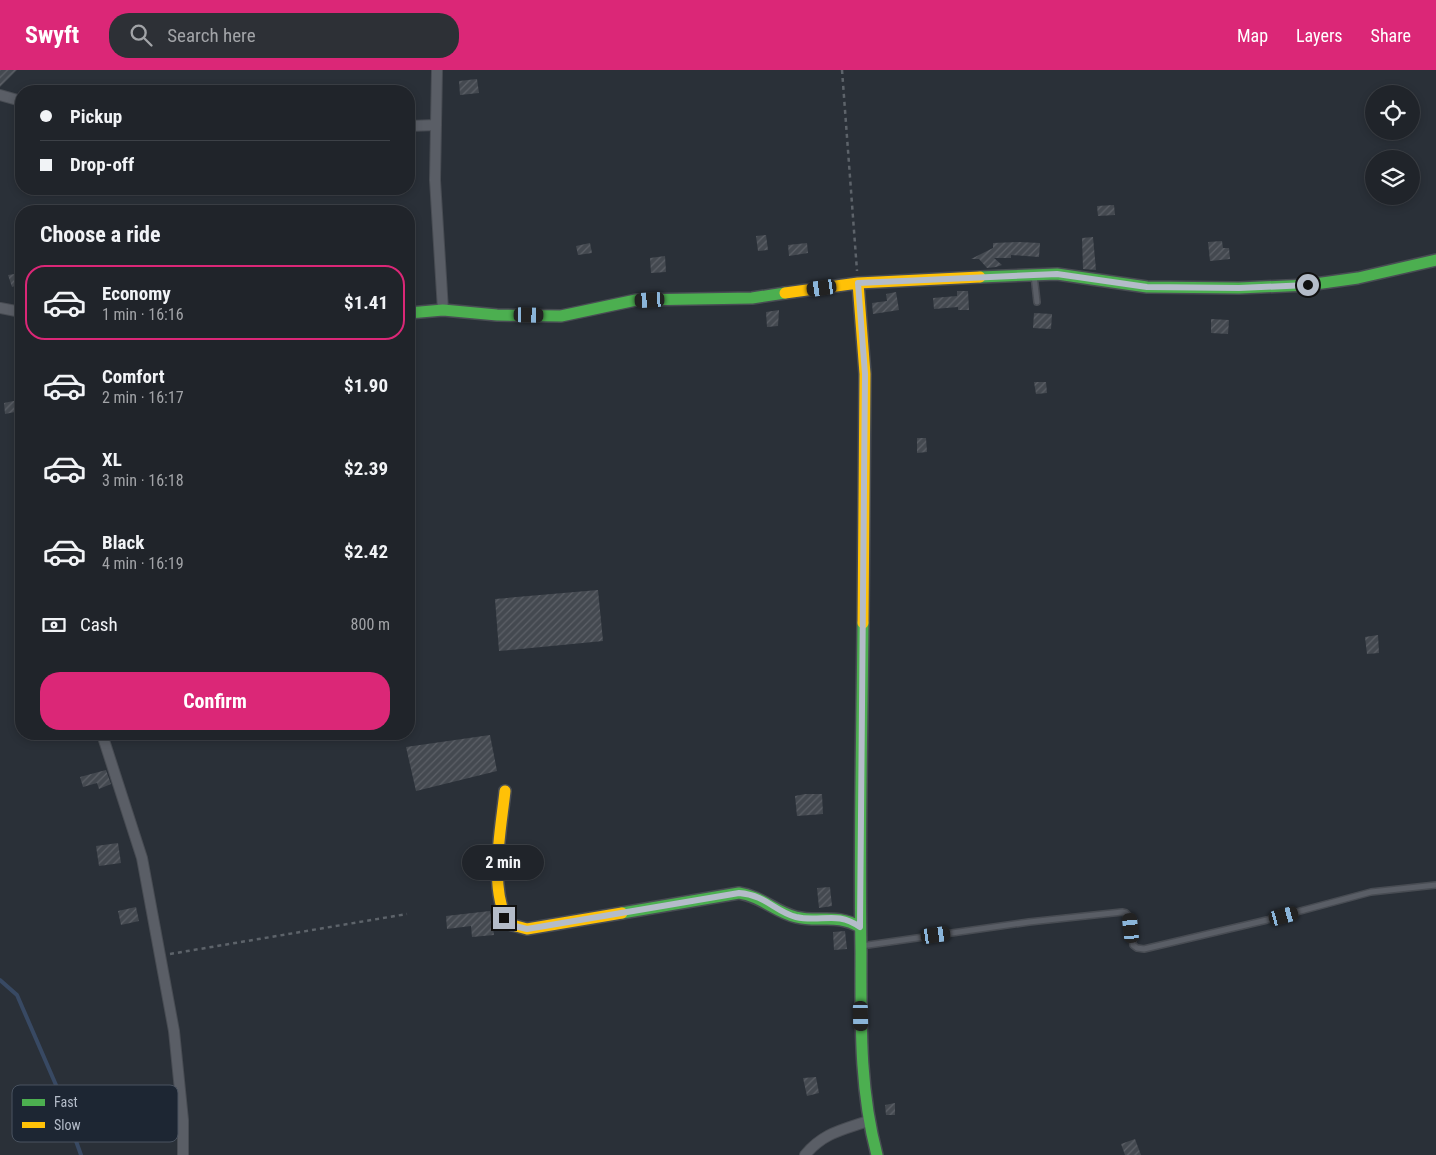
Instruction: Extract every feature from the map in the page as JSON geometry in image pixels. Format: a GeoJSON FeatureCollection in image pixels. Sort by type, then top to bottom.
{"type":"FeatureCollection","features":[{"type":"Feature","properties":{"kind":"street"},"geometry":{"type":"LineString","coordinates":[[437,70],[436,188],[443,310]]}},
{"type":"Feature","properties":{"kind":"street"},"geometry":{"type":"LineString","coordinates":[[0,95],[15,99]]}},
{"type":"Feature","properties":{"kind":"street"},"geometry":{"type":"LineString","coordinates":[[415,126],[436,125]]}},
{"type":"Feature","properties":{"kind":"street"},"geometry":{"type":"LineString","coordinates":[[415,312],[443,310],[497,315],[561,316],[636,300],[752,298],[858,283],[1057,274],[1147,287],[1239,288],[1316,284],[1358,278],[1436,260]]}},
{"type":"Feature","properties":{"kind":"street"},"geometry":{"type":"LineString","coordinates":[[858,283],[865,374],[860,927],[862,1069],[868,1121],[877,1155]]}},
{"type":"Feature","properties":{"kind":"street"},"geometry":{"type":"LineString","coordinates":[[0,308],[15,311]]}},
{"type":"Feature","properties":{"kind":"street"},"geometry":{"type":"LineString","coordinates":[[104,740],[142,858],[174,1031],[182,1120],[183,1155]]}},
{"type":"Feature","properties":{"kind":"street"},"geometry":{"type":"LineString","coordinates":[[505,791],[498,888],[504,918],[511,925],[527,929],[739,893],[754,894],[796,917],[834,916],[849,919],[860,927]]}},
{"type":"Feature","properties":{"kind":"street"},"geometry":{"type":"LineString","coordinates":[[805,1155],[816,1142],[831,1133],[868,1121]]}},
{"type":"Feature","properties":{"kind":"lane"},"geometry":{"type":"LineString","coordinates":[[1034,276],[1037,302]]}},
{"type":"Feature","properties":{"kind":"lane"},"geometry":{"type":"LineString","coordinates":[[860,946],[1029,922],[1122,912],[1130,917],[1133,945],[1144,949],[1258,922],[1371,892],[1436,886]]}},
{"type":"Feature","properties":{"kind":"path"},"geometry":{"type":"LineString","coordinates":[[842,70],[858,283]]}},
{"type":"Feature","properties":{"kind":"path"},"geometry":{"type":"LineString","coordinates":[[159,956],[407,914]]}},
{"type":"Feature","properties":{"kind":"building"},"geometry":{"type":"Polygon","coordinates":[[[0,70],[17,70],[0,87],[0,70]]]}},
{"type":"Feature","properties":{"kind":"building"},"geometry":{"type":"Polygon","coordinates":[[[477,79],[479,93],[460,95],[459,81],[477,79]]]}},
{"type":"Feature","properties":{"kind":"building"},"geometry":{"type":"Polygon","coordinates":[[[1114,205],[1115,215],[1098,216],[1097,206],[1114,205]]]}},
{"type":"Feature","properties":{"kind":"building"},"geometry":{"type":"Polygon","coordinates":[[[766,235],[768,250],[758,251],[756,236],[766,235]]]}},
{"type":"Feature","properties":{"kind":"building"},"geometry":{"type":"Polygon","coordinates":[[[1093,237],[1096,270],[1083,269],[1082,238],[1093,237]]]}},
{"type":"Feature","properties":{"kind":"building"},"geometry":{"type":"Polygon","coordinates":[[[1222,241],[1223,248],[1229,248],[1230,259],[1210,261],[1208,242],[1222,241]]]}},
{"type":"Feature","properties":{"kind":"building"},"geometry":{"type":"Polygon","coordinates":[[[590,243],[592,253],[578,255],[576,246],[590,243]]]}},
{"type":"Feature","properties":{"kind":"building"},"geometry":{"type":"Polygon","coordinates":[[[807,243],[808,253],[789,256],[788,245],[807,243]]]}},
{"type":"Feature","properties":{"kind":"building"},"geometry":{"type":"Polygon","coordinates":[[[993,243],[1040,243],[1039,257],[1011,255],[1011,258],[994,258],[1002,265],[987,268],[979,259],[971,259],[993,248],[993,243]]]}},
{"type":"Feature","properties":{"kind":"building"},"geometry":{"type":"Polygon","coordinates":[[[665,256],[666,272],[651,273],[650,258],[665,256]]]}},
{"type":"Feature","properties":{"kind":"building"},"geometry":{"type":"Polygon","coordinates":[[[15,274],[15,286],[12,287],[8,275],[15,274]]]}},
{"type":"Feature","properties":{"kind":"building"},"geometry":{"type":"Polygon","coordinates":[[[957,291],[968,291],[969,310],[958,310],[958,307],[934,309],[933,298],[957,296],[957,291]]]}},
{"type":"Feature","properties":{"kind":"building"},"geometry":{"type":"Polygon","coordinates":[[[896,292],[899,310],[873,314],[872,303],[887,301],[886,294],[896,292]]]}},
{"type":"Feature","properties":{"kind":"building"},"geometry":{"type":"Polygon","coordinates":[[[779,310],[778,326],[767,327],[766,312],[779,310]]]}},
{"type":"Feature","properties":{"kind":"building"},"geometry":{"type":"Polygon","coordinates":[[[1034,313],[1052,314],[1051,329],[1033,328],[1034,313]]]}},
{"type":"Feature","properties":{"kind":"building"},"geometry":{"type":"Polygon","coordinates":[[[1211,319],[1229,320],[1228,334],[1211,333],[1211,319]]]}},
{"type":"Feature","properties":{"kind":"building"},"geometry":{"type":"Polygon","coordinates":[[[1034,382],[1046,382],[1047,393],[1036,394],[1034,382]]]}},
{"type":"Feature","properties":{"kind":"building"},"geometry":{"type":"Polygon","coordinates":[[[15,401],[15,412],[5,414],[4,403],[15,401]]]}},
{"type":"Feature","properties":{"kind":"building"},"geometry":{"type":"Polygon","coordinates":[[[917,438],[926,438],[927,452],[917,453],[917,438]]]}},
{"type":"Feature","properties":{"kind":"building"},"geometry":{"type":"Polygon","coordinates":[[[598,590],[603,641],[499,651],[495,599],[598,590]]]}},
{"type":"Feature","properties":{"kind":"building"},"geometry":{"type":"Polygon","coordinates":[[[1378,635],[1379,653],[1367,654],[1365,637],[1378,635]]]}},
{"type":"Feature","properties":{"kind":"building"},"geometry":{"type":"Polygon","coordinates":[[[490,735],[497,771],[416,791],[406,747],[490,735]]]}},
{"type":"Feature","properties":{"kind":"building"},"geometry":{"type":"Polygon","coordinates":[[[106,770],[111,784],[99,789],[97,783],[83,787],[80,777],[106,770]]]}},
{"type":"Feature","properties":{"kind":"building"},"geometry":{"type":"Polygon","coordinates":[[[822,794],[823,814],[797,816],[795,796],[822,794]]]}},
{"type":"Feature","properties":{"kind":"building"},"geometry":{"type":"Polygon","coordinates":[[[118,843],[121,863],[99,866],[96,846],[118,843]]]}},
{"type":"Feature","properties":{"kind":"building"},"geometry":{"type":"Polygon","coordinates":[[[830,887],[832,906],[819,908],[817,888],[830,887]]]}},
{"type":"Feature","properties":{"kind":"building"},"geometry":{"type":"Polygon","coordinates":[[[136,907],[139,921],[121,925],[118,911],[136,907]]]}},
{"type":"Feature","properties":{"kind":"building"},"geometry":{"type":"Polygon","coordinates":[[[490,911],[494,935],[472,937],[471,926],[447,929],[446,916],[490,911]]]}},
{"type":"Feature","properties":{"kind":"building"},"geometry":{"type":"Polygon","coordinates":[[[845,931],[847,949],[834,950],[833,932],[845,931]]]}},
{"type":"Feature","properties":{"kind":"building"},"geometry":{"type":"Polygon","coordinates":[[[816,1077],[819,1093],[807,1096],[803,1078],[816,1077]]]}},
{"type":"Feature","properties":{"kind":"building"},"geometry":{"type":"Polygon","coordinates":[[[895,1103],[895,1115],[886,1115],[885,1105],[895,1103]]]}},
{"type":"Feature","properties":{"kind":"building"},"geometry":{"type":"Polygon","coordinates":[[[1135,1139],[1141,1155],[1125,1155],[1121,1144],[1135,1139]]]}},
{"type":"Feature","properties":{"kind":"waterway"},"geometry":{"type":"LineString","coordinates":[[0,980],[17,995],[56,1085]]}},
{"type":"Feature","properties":{"kind":"waterway"},"geometry":{"type":"LineString","coordinates":[[76,1142],[81,1155]]}},
{"type":"Feature","properties":{"kind":"traffic: fast"},"geometry":{"type":"LineString","coordinates":[[980,277],[1057,274],[1147,287],[1239,288],[1308,285],[1358,278],[1436,260]]}},
{"type":"Feature","properties":{"kind":"traffic: fast"},"geometry":{"type":"LineString","coordinates":[[415,312],[443,310],[497,315],[561,316],[636,300],[752,298],[785,293]]}},
{"type":"Feature","properties":{"kind":"traffic: fast"},"geometry":{"type":"LineString","coordinates":[[863,623],[860,829],[861,1029],[867,1105],[877,1155]]}},
{"type":"Feature","properties":{"kind":"traffic: fast"},"geometry":{"type":"LineString","coordinates":[[622,913],[739,893],[754,897],[788,915],[805,919],[843,920],[860,927]]}},
{"type":"Feature","properties":{"kind":"traffic: slow"},"geometry":{"type":"LineString","coordinates":[[785,293],[858,283],[980,277]]}},
{"type":"Feature","properties":{"kind":"traffic: slow"},"geometry":{"type":"LineString","coordinates":[[858,283],[865,374],[863,623]]}},
{"type":"Feature","properties":{"kind":"traffic: slow"},"geometry":{"type":"LineString","coordinates":[[505,791],[497,877],[503,910],[509,924],[527,929],[622,913]]}},
{"type":"Feature","properties":{"kind":"route"},"geometry":{"type":"LineString","coordinates":[[504,918],[511,925],[527,929],[739,893],[754,894],[796,917],[817,918],[834,916],[849,919],[860,927],[865,374],[858,283],[1057,274],[1147,287],[1239,288],[1308,285]]}}]}
